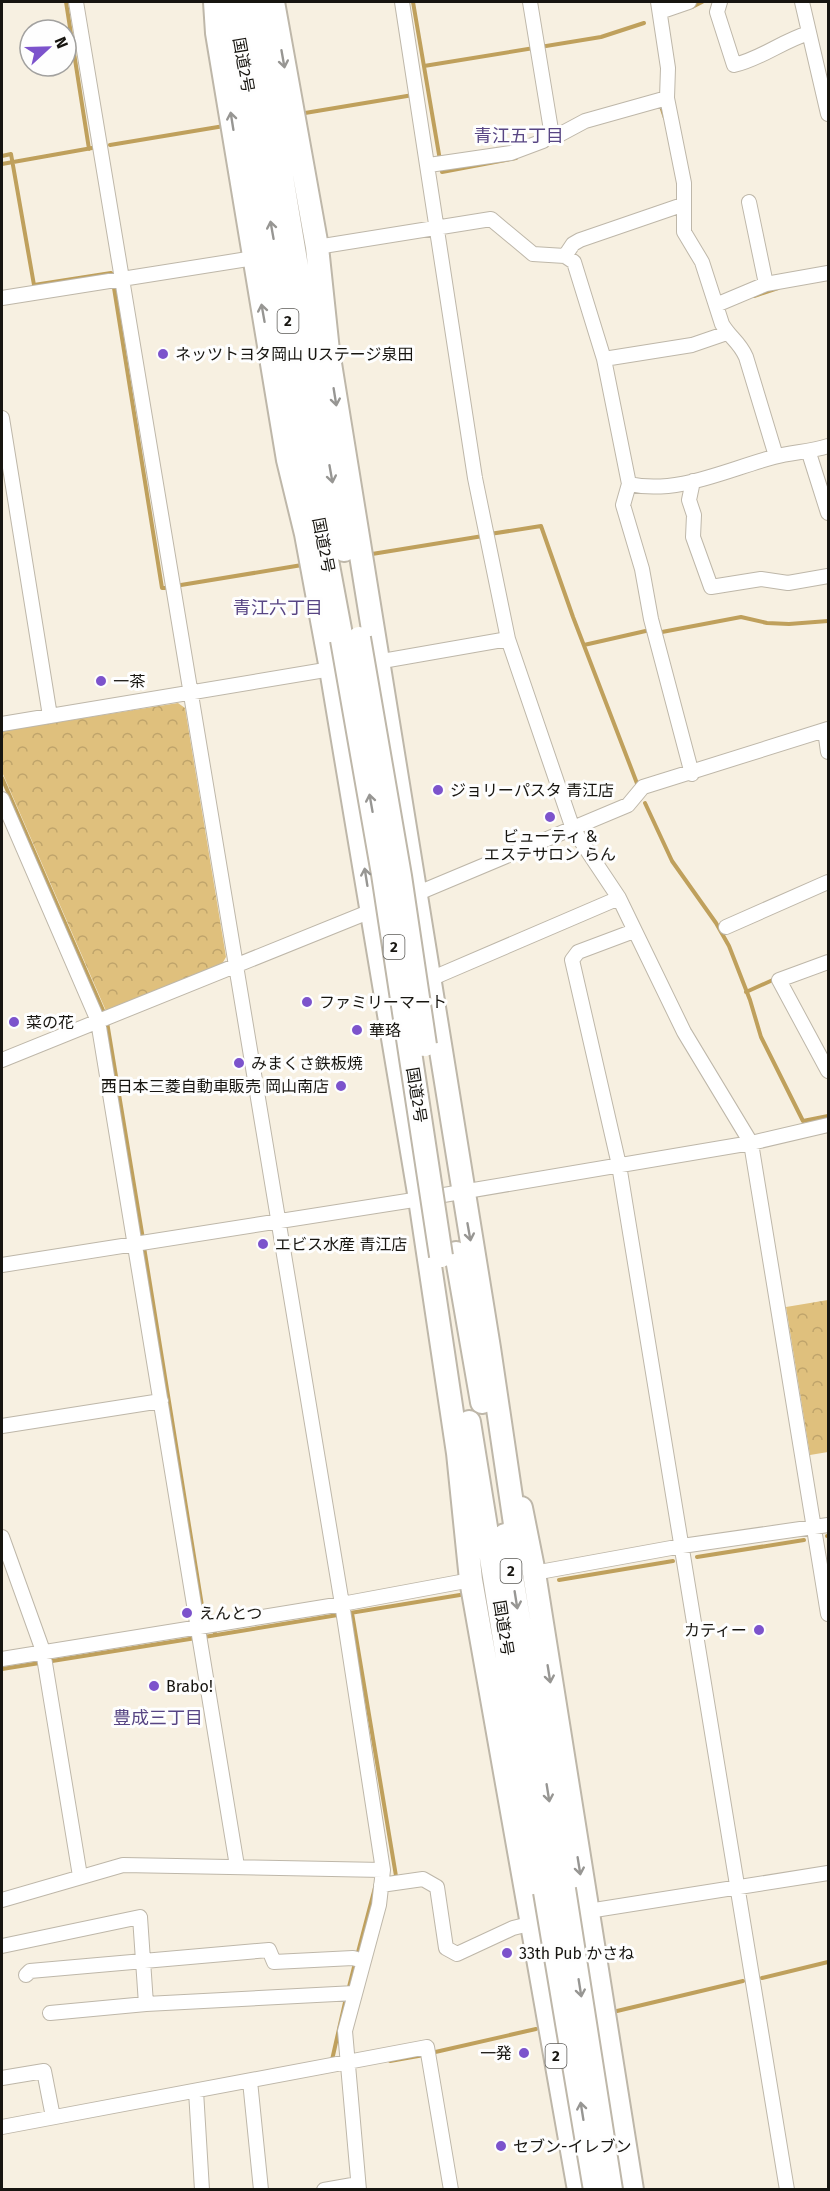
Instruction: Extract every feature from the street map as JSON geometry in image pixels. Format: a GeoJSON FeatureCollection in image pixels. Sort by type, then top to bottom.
{"type":"FeatureCollection","features":[{"type":"Feature","properties":{"kind":"highway"},"geometry":{"type":"LineString","coordinates":[[214,2],[288,460],[306,534],[372,910],[420,1200],[458,1453],[472,1517],[503,1700],[531,1792]]}},
{"type":"Feature","properties":{"kind":"highway","name":"国道2号"},"geometry":{"type":"LineString","coordinates":[[234,2],[315,496],[351,639]]}},
{"type":"Feature","properties":{"kind":"highway","name":"国道2号"},"geometry":{"type":"LineString","coordinates":[[253,2],[351,639],[383,874],[448,1254],[531,1792],[554,1890],[611,2190]]}},
{"type":"Feature","properties":{"kind":"highway"},"geometry":{"type":"LineString","coordinates":[[273,2],[317,247],[328,351],[462,1191],[489,1348],[534,1573],[632,2190]]}},
{"type":"Feature","properties":{"kind":"highway"},"geometry":{"type":"LineString","coordinates":[[260,47],[286,138],[314,297],[328,351]]}},
{"type":"Feature","properties":{"kind":"highway"},"geometry":{"type":"LineString","coordinates":[[292,347],[286,378],[303,488],[306,534]]}},
{"type":"Feature","properties":{"kind":"highway","name":"国道2号"},"geometry":{"type":"LineString","coordinates":[[448,1254],[508,1549],[595,2190]]}},
{"type":"Feature","properties":{"kind":"highway"},"geometry":{"type":"LineString","coordinates":[[489,1348],[514,1524],[508,1549]]}},
{"type":"Feature","properties":{"kind":"highway","name":"2"},"geometry":{"type":"LineString","coordinates":[[458,1453],[471,1580],[534,1923],[579,2190]]}},
{"type":"Feature","properties":{"kind":"street"},"geometry":{"type":"LineString","coordinates":[[76,2],[192,690],[235,966],[343,1610],[383,1870],[379,1905],[358,1960],[350,1992],[341,2065],[358,2187],[324,2190]]}},
{"type":"Feature","properties":{"kind":"street"},"geometry":{"type":"LineString","coordinates":[[402,2],[418,95],[436,164],[438,230],[475,478],[508,639],[573,829],[619,898],[684,1032],[751,1143],[828,1614]]}},
{"type":"Feature","properties":{"kind":"street"},"geometry":{"type":"LineString","coordinates":[[436,164],[511,153],[543,141],[551,130],[530,2]]}},
{"type":"Feature","properties":{"kind":"street"},"geometry":{"type":"LineString","coordinates":[[689,2],[659,7],[668,68],[667,98],[684,183],[682,205],[684,232],[702,262],[723,334]]}},
{"type":"Feature","properties":{"kind":"street"},"geometry":{"type":"LineString","coordinates":[[720,2],[717,12],[734,65],[754,60],[790,38],[809,33]]}},
{"type":"Feature","properties":{"kind":"street"},"geometry":{"type":"LineString","coordinates":[[802,2],[828,114]]}},
{"type":"Feature","properties":{"kind":"street"},"geometry":{"type":"LineString","coordinates":[[548,134],[557,136],[585,121],[667,98]]}},
{"type":"Feature","properties":{"kind":"street"},"geometry":{"type":"LineString","coordinates":[[749,202],[766,284]]}},
{"type":"Feature","properties":{"kind":"street"},"geometry":{"type":"LineString","coordinates":[[565,256],[573,244],[580,240],[682,205]]}},
{"type":"Feature","properties":{"kind":"street"},"geometry":{"type":"LineString","coordinates":[[317,247],[438,230],[490,219],[532,254],[565,256],[574,262],[604,359],[629,484],[623,505],[642,569],[651,619],[692,774]]}},
{"type":"Feature","properties":{"kind":"street"},"geometry":{"type":"LineString","coordinates":[[2,298],[122,281],[254,258]]}},
{"type":"Feature","properties":{"kind":"street"},"geometry":{"type":"LineString","coordinates":[[716,305],[766,284],[828,273]]}},
{"type":"Feature","properties":{"kind":"street"},"geometry":{"type":"LineString","coordinates":[[604,359],[692,345],[723,334],[740,342],[776,456]]}},
{"type":"Feature","properties":{"kind":"street"},"geometry":{"type":"LineString","coordinates":[[2,418],[50,716]]}},
{"type":"Feature","properties":{"kind":"street"},"geometry":{"type":"LineString","coordinates":[[629,484],[642,487],[693,481],[776,456],[809,453],[828,446]]}},
{"type":"Feature","properties":{"kind":"street"},"geometry":{"type":"LineString","coordinates":[[809,453],[828,513]]}},
{"type":"Feature","properties":{"kind":"street"},"geometry":{"type":"LineString","coordinates":[[693,481],[689,500],[694,515],[693,537],[711,587],[761,579],[788,583],[828,576]]}},
{"type":"Feature","properties":{"kind":"street"},"geometry":{"type":"LineString","coordinates":[[2,724],[192,690],[377,662],[508,639]]}},
{"type":"Feature","properties":{"kind":"street"},"geometry":{"type":"LineString","coordinates":[[2,1060],[372,910],[415,895],[573,829],[628,805],[643,787],[692,774],[801,735],[827,729],[828,752]]}},
{"type":"Feature","properties":{"kind":"street"},"geometry":{"type":"LineString","coordinates":[[2,799],[104,1019],[141,1244],[161,1401],[205,1629],[237,1866]]}},
{"type":"Feature","properties":{"kind":"street"},"geometry":{"type":"LineString","coordinates":[[726,927],[828,882]]}},
{"type":"Feature","properties":{"kind":"street"},"geometry":{"type":"LineString","coordinates":[[428,980],[619,898]]}},
{"type":"Feature","properties":{"kind":"street"},"geometry":{"type":"LineString","coordinates":[[634,931],[578,952],[572,960],[619,1165],[787,2190]]}},
{"type":"Feature","properties":{"kind":"street"},"geometry":{"type":"LineString","coordinates":[[828,962],[779,980],[828,1071]]}},
{"type":"Feature","properties":{"kind":"street"},"geometry":{"type":"LineString","coordinates":[[2,1265],[420,1200],[751,1143],[828,1125]]}},
{"type":"Feature","properties":{"kind":"street"},"geometry":{"type":"LineString","coordinates":[[2,1426],[161,1401]]}},
{"type":"Feature","properties":{"kind":"street"},"geometry":{"type":"LineString","coordinates":[[534,1573],[682,1546],[828,1525]]}},
{"type":"Feature","properties":{"kind":"street"},"geometry":{"type":"LineString","coordinates":[[2,1537],[44,1658],[80,1876]]}},
{"type":"Feature","properties":{"kind":"street"},"geometry":{"type":"LineString","coordinates":[[2,1659],[44,1658],[205,1629],[343,1610],[471,1580]]}},
{"type":"Feature","properties":{"kind":"street"},"geometry":{"type":"LineString","coordinates":[[2,1900],[123,1865],[383,1870]]}},
{"type":"Feature","properties":{"kind":"street"},"geometry":{"type":"LineString","coordinates":[[381,1885],[423,1879],[437,1887],[446,1948],[457,1954],[513,1928],[586,1911],[828,1873]]}},
{"type":"Feature","properties":{"kind":"street"},"geometry":{"type":"LineString","coordinates":[[2,1946],[140,1917],[146,2004]]}},
{"type":"Feature","properties":{"kind":"street"},"geometry":{"type":"LineString","coordinates":[[26,1975],[30,1971],[143,1959],[269,1950],[274,1962],[358,1960]]}},
{"type":"Feature","properties":{"kind":"street"},"geometry":{"type":"LineString","coordinates":[[50,2013],[146,2004],[350,1992]]}},
{"type":"Feature","properties":{"kind":"street"},"geometry":{"type":"LineString","coordinates":[[2,2127],[427,2047],[451,2190]]}},
{"type":"Feature","properties":{"kind":"street"},"geometry":{"type":"LineString","coordinates":[[2,2078],[44,2071],[53,2117]]}},
{"type":"Feature","properties":{"kind":"street"},"geometry":{"type":"LineString","coordinates":[[250,2081],[261,2190]]}},
{"type":"Feature","properties":{"kind":"street"},"geometry":{"type":"LineString","coordinates":[[196,2091],[202,2190]]}},
{"type":"Feature","properties":{"kind":"green space"},"geometry":{"type":"Polygon","coordinates":[[[178,703],[185,708],[226,957],[222,964],[106,1011],[2,772],[2,731],[178,703]]]}},
{"type":"Feature","properties":{"kind":"green space"},"geometry":{"type":"Polygon","coordinates":[[[828,1300],[828,1452],[810,1455],[786,1307],[828,1300]]]}},
{"type":"Feature","properties":{"kind":"waterway"},"geometry":{"type":"LineString","coordinates":[[66,2],[89,149]]}},
{"type":"Feature","properties":{"kind":"waterway"},"geometry":{"type":"LineString","coordinates":[[413,2],[442,172],[516,158]]}},
{"type":"Feature","properties":{"kind":"waterway"},"geometry":{"type":"LineString","coordinates":[[692,7],[702,2]]}},
{"type":"Feature","properties":{"kind":"waterway"},"geometry":{"type":"LineString","coordinates":[[424,66],[601,37],[644,23]]}},
{"type":"Feature","properties":{"kind":"waterway"},"geometry":{"type":"LineString","coordinates":[[305,113],[413,95]]}},
{"type":"Feature","properties":{"kind":"waterway"},"geometry":{"type":"LineString","coordinates":[[657,107],[661,106],[665,118]]}},
{"type":"Feature","properties":{"kind":"waterway"},"geometry":{"type":"LineString","coordinates":[[110,145],[224,126]]}},
{"type":"Feature","properties":{"kind":"waterway"},"geometry":{"type":"LineString","coordinates":[[2,164],[92,148]]}},
{"type":"Feature","properties":{"kind":"waterway"},"geometry":{"type":"LineString","coordinates":[[2,156],[11,154],[34,285],[111,273],[112,276]]}},
{"type":"Feature","properties":{"kind":"waterway"},"geometry":{"type":"LineString","coordinates":[[114,288],[162,588],[165,588]]}},
{"type":"Feature","properties":{"kind":"waterway"},"geometry":{"type":"LineString","coordinates":[[754,296],[778,288]]}},
{"type":"Feature","properties":{"kind":"waterway"},"geometry":{"type":"LineString","coordinates":[[490,534],[541,526],[573,617],[638,786]]}},
{"type":"Feature","properties":{"kind":"waterway"},"geometry":{"type":"LineString","coordinates":[[372,554],[483,536]]}},
{"type":"Feature","properties":{"kind":"waterway"},"geometry":{"type":"LineString","coordinates":[[181,585],[302,565]]}},
{"type":"Feature","properties":{"kind":"waterway"},"geometry":{"type":"LineString","coordinates":[[662,632],[741,617],[767,623],[828,621]]}},
{"type":"Feature","properties":{"kind":"waterway"},"geometry":{"type":"LineString","coordinates":[[584,645],[650,630]]}},
{"type":"Feature","properties":{"kind":"waterway"},"geometry":{"type":"LineString","coordinates":[[2,778],[105,1015]]}},
{"type":"Feature","properties":{"kind":"waterway"},"geometry":{"type":"LineString","coordinates":[[645,803],[672,861],[716,923],[729,946],[750,1000],[761,1037],[803,1121],[828,1116]]}},
{"type":"Feature","properties":{"kind":"waterway"},"geometry":{"type":"LineString","coordinates":[[746,992],[775,979]]}},
{"type":"Feature","properties":{"kind":"waterway"},"geometry":{"type":"LineString","coordinates":[[107,1022],[143,1239]]}},
{"type":"Feature","properties":{"kind":"waterway"},"geometry":{"type":"LineString","coordinates":[[144,1247],[203,1612],[213,1618],[215,1635]]}},
{"type":"Feature","properties":{"kind":"waterway"},"geometry":{"type":"LineString","coordinates":[[697,1557],[804,1540]]}},
{"type":"Feature","properties":{"kind":"waterway"},"geometry":{"type":"LineString","coordinates":[[559,1580],[673,1561]]}},
{"type":"Feature","properties":{"kind":"waterway"},"geometry":{"type":"LineString","coordinates":[[204,1637],[466,1594]]}},
{"type":"Feature","properties":{"kind":"waterway"},"geometry":{"type":"LineString","coordinates":[[352,1613],[396,1876],[394,1877]]}},
{"type":"Feature","properties":{"kind":"waterway"},"geometry":{"type":"LineString","coordinates":[[2,1669],[196,1638]]}},
{"type":"Feature","properties":{"kind":"waterway"},"geometry":{"type":"LineString","coordinates":[[357,1956],[377,1880]]}},
{"type":"Feature","properties":{"kind":"waterway"},"geometry":{"type":"LineString","coordinates":[[762,1978],[828,1962]]}},
{"type":"Feature","properties":{"kind":"waterway"},"geometry":{"type":"LineString","coordinates":[[348,1991],[355,1963]]}},
{"type":"Feature","properties":{"kind":"waterway"},"geometry":{"type":"LineString","coordinates":[[617,2011],[743,1981]]}},
{"type":"Feature","properties":{"kind":"waterway"},"geometry":{"type":"LineString","coordinates":[[332,2060],[346,1998]]}},
{"type":"Feature","properties":{"kind":"waterway"},"geometry":{"type":"LineString","coordinates":[[431,2053],[536,2029]]}},
{"type":"Feature","properties":{"kind":"waterway"},"geometry":{"type":"LineString","coordinates":[[390,2061],[424,2055]]}},
{"type":"Feature","properties":{"kind":"place","name":"ネッツトヨタ岡山 Uステージ泉田"},"geometry":{"type":"Point","coordinates":[163,354]}},
{"type":"Feature","properties":{"kind":"place","name":"一茶"},"geometry":{"type":"Point","coordinates":[101,681]}},
{"type":"Feature","properties":{"kind":"place","name":"ジョリーパスタ 青江店"},"geometry":{"type":"Point","coordinates":[438,790]}},
{"type":"Feature","properties":{"kind":"place","name":"ビューティ & エステサロン らん"},"geometry":{"type":"Point","coordinates":[550,817]}},
{"type":"Feature","properties":{"kind":"place","name":"ファミリーマート"},"geometry":{"type":"Point","coordinates":[307,1002]}},
{"type":"Feature","properties":{"kind":"place","name":"菜の花"},"geometry":{"type":"Point","coordinates":[14,1022]}},
{"type":"Feature","properties":{"kind":"place","name":"華珞"},"geometry":{"type":"Point","coordinates":[357,1030]}},
{"type":"Feature","properties":{"kind":"place","name":"みまくさ鉄板焼"},"geometry":{"type":"Point","coordinates":[239,1063]}},
{"type":"Feature","properties":{"kind":"place","name":"西日本三菱自動車販売 岡山南店"},"geometry":{"type":"Point","coordinates":[341,1086]}},
{"type":"Feature","properties":{"kind":"place","name":"エビス水産 青江店"},"geometry":{"type":"Point","coordinates":[263,1244]}},
{"type":"Feature","properties":{"kind":"place","name":"えんとつ"},"geometry":{"type":"Point","coordinates":[187,1613]}},
{"type":"Feature","properties":{"kind":"place","name":"カティー"},"geometry":{"type":"Point","coordinates":[759,1630]}},
{"type":"Feature","properties":{"kind":"place","name":"Brabo!"},"geometry":{"type":"Point","coordinates":[154,1686]}},
{"type":"Feature","properties":{"kind":"place","name":"33th Pub かさね"},"geometry":{"type":"Point","coordinates":[507,1953]}},
{"type":"Feature","properties":{"kind":"place","name":"一発"},"geometry":{"type":"Point","coordinates":[524,2053]}},
{"type":"Feature","properties":{"kind":"place","name":"セブン-イレブン"},"geometry":{"type":"Point","coordinates":[501,2146]}},
{"type":"Feature","properties":{"kind":"district","name":"青江五丁目"},"geometry":{"type":"Point","coordinates":[519,136]}},
{"type":"Feature","properties":{"kind":"district","name":"青江六丁目"},"geometry":{"type":"Point","coordinates":[278,608]}},
{"type":"Feature","properties":{"kind":"district","name":"豊成三丁目"},"geometry":{"type":"Point","coordinates":[158,1718]}}]}
